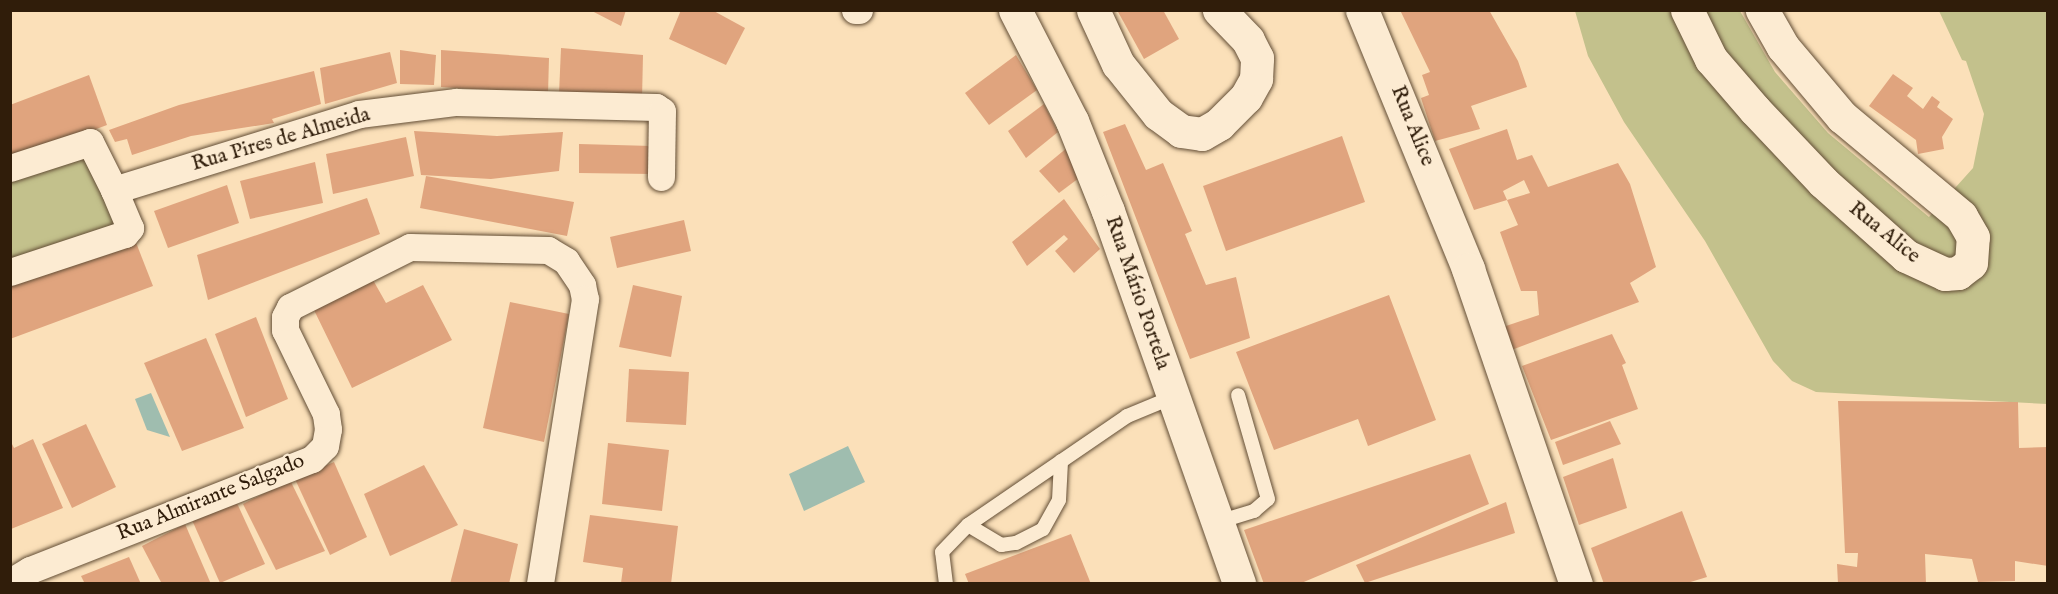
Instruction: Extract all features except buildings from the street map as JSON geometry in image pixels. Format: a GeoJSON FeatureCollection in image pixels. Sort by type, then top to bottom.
{"type":"FeatureCollection","features":[{"type":"Feature","properties":{"kind":"street","name":"Rua Mário Portela"},"geometry":{"type":"LineString","coordinates":[[1015,10],[1076,131],[1239,584]]}},
{"type":"Feature","properties":{"kind":"street"},"geometry":{"type":"LineString","coordinates":[[1093,10],[1118,64],[1158,114],[1181,131],[1202,134],[1219,124],[1246,97],[1256,80],[1257,58],[1248,40],[1219,10]]}},
{"type":"Feature","properties":{"kind":"street","name":"Rua Alice"},"geometry":{"type":"LineString","coordinates":[[1362,10],[1468,269],[1576,584]]}},
{"type":"Feature","properties":{"kind":"street","name":"Rua Alice"},"geometry":{"type":"LineString","coordinates":[[1687,10],[1711,59],[1755,110],[1823,182],[1906,256],[1946,274],[1958,273],[1971,263],[1976,250],[1973,237],[1961,216],[1842,117],[1783,46],[1762,10]]}},
{"type":"Feature","properties":{"kind":"street","name":"Rua Pires de Almeida"},"geometry":{"type":"LineString","coordinates":[[114,190],[359,114],[456,102],[659,108],[662,111],[660,177]]}},
{"type":"Feature","properties":{"kind":"street"},"geometry":{"type":"LineString","coordinates":[[10,168],[90,142],[130,228],[125,234],[10,272]]}},
{"type":"Feature","properties":{"kind":"street","name":"Rua Almirante Salgado"},"geometry":{"type":"LineString","coordinates":[[10,582],[30,570],[312,459],[325,446],[326,414],[285,330],[285,317],[290,307],[400,250],[421,247],[548,250],[566,261],[582,285],[585,299],[540,584]]}},
{"type":"Feature","properties":{"kind":"lane"},"geometry":{"type":"LineString","coordinates":[[1218,522],[1254,511],[1268,499],[1238,395]]}},
{"type":"Feature","properties":{"kind":"lane"},"geometry":{"type":"LineString","coordinates":[[946,584],[942,552],[968,525],[1127,416],[1173,397]]}},
{"type":"Feature","properties":{"kind":"lane"},"geometry":{"type":"LineString","coordinates":[[968,525],[1001,545],[1016,543],[1043,529],[1059,500],[1061,461]]}},
{"type":"Feature","properties":{"kind":"shaded area"},"geometry":{"type":"Polygon","coordinates":[[[1575,11],[1740,11],[1775,72],[1828,133],[1929,217],[1973,168],[1984,114],[1966,61],[1962,60],[1939,11],[2047,11],[2047,404],[1816,392],[1792,381],[1773,361],[1705,241],[1624,122],[1588,56],[1575,11]]]}},
{"type":"Feature","properties":{"kind":"shaded area"},"geometry":{"type":"Polygon","coordinates":[[[100,141],[133,225],[11,271],[11,172],[100,141]]]}},
{"type":"Feature","properties":{"kind":"shaded area"},"geometry":{"type":"Polygon","coordinates":[[[151,393],[170,437],[147,430],[135,399],[151,393]]]}},
{"type":"Feature","properties":{"kind":"shaded area"},"geometry":{"type":"Polygon","coordinates":[[[848,446],[865,482],[804,511],[789,474],[848,446]]]}}]}
